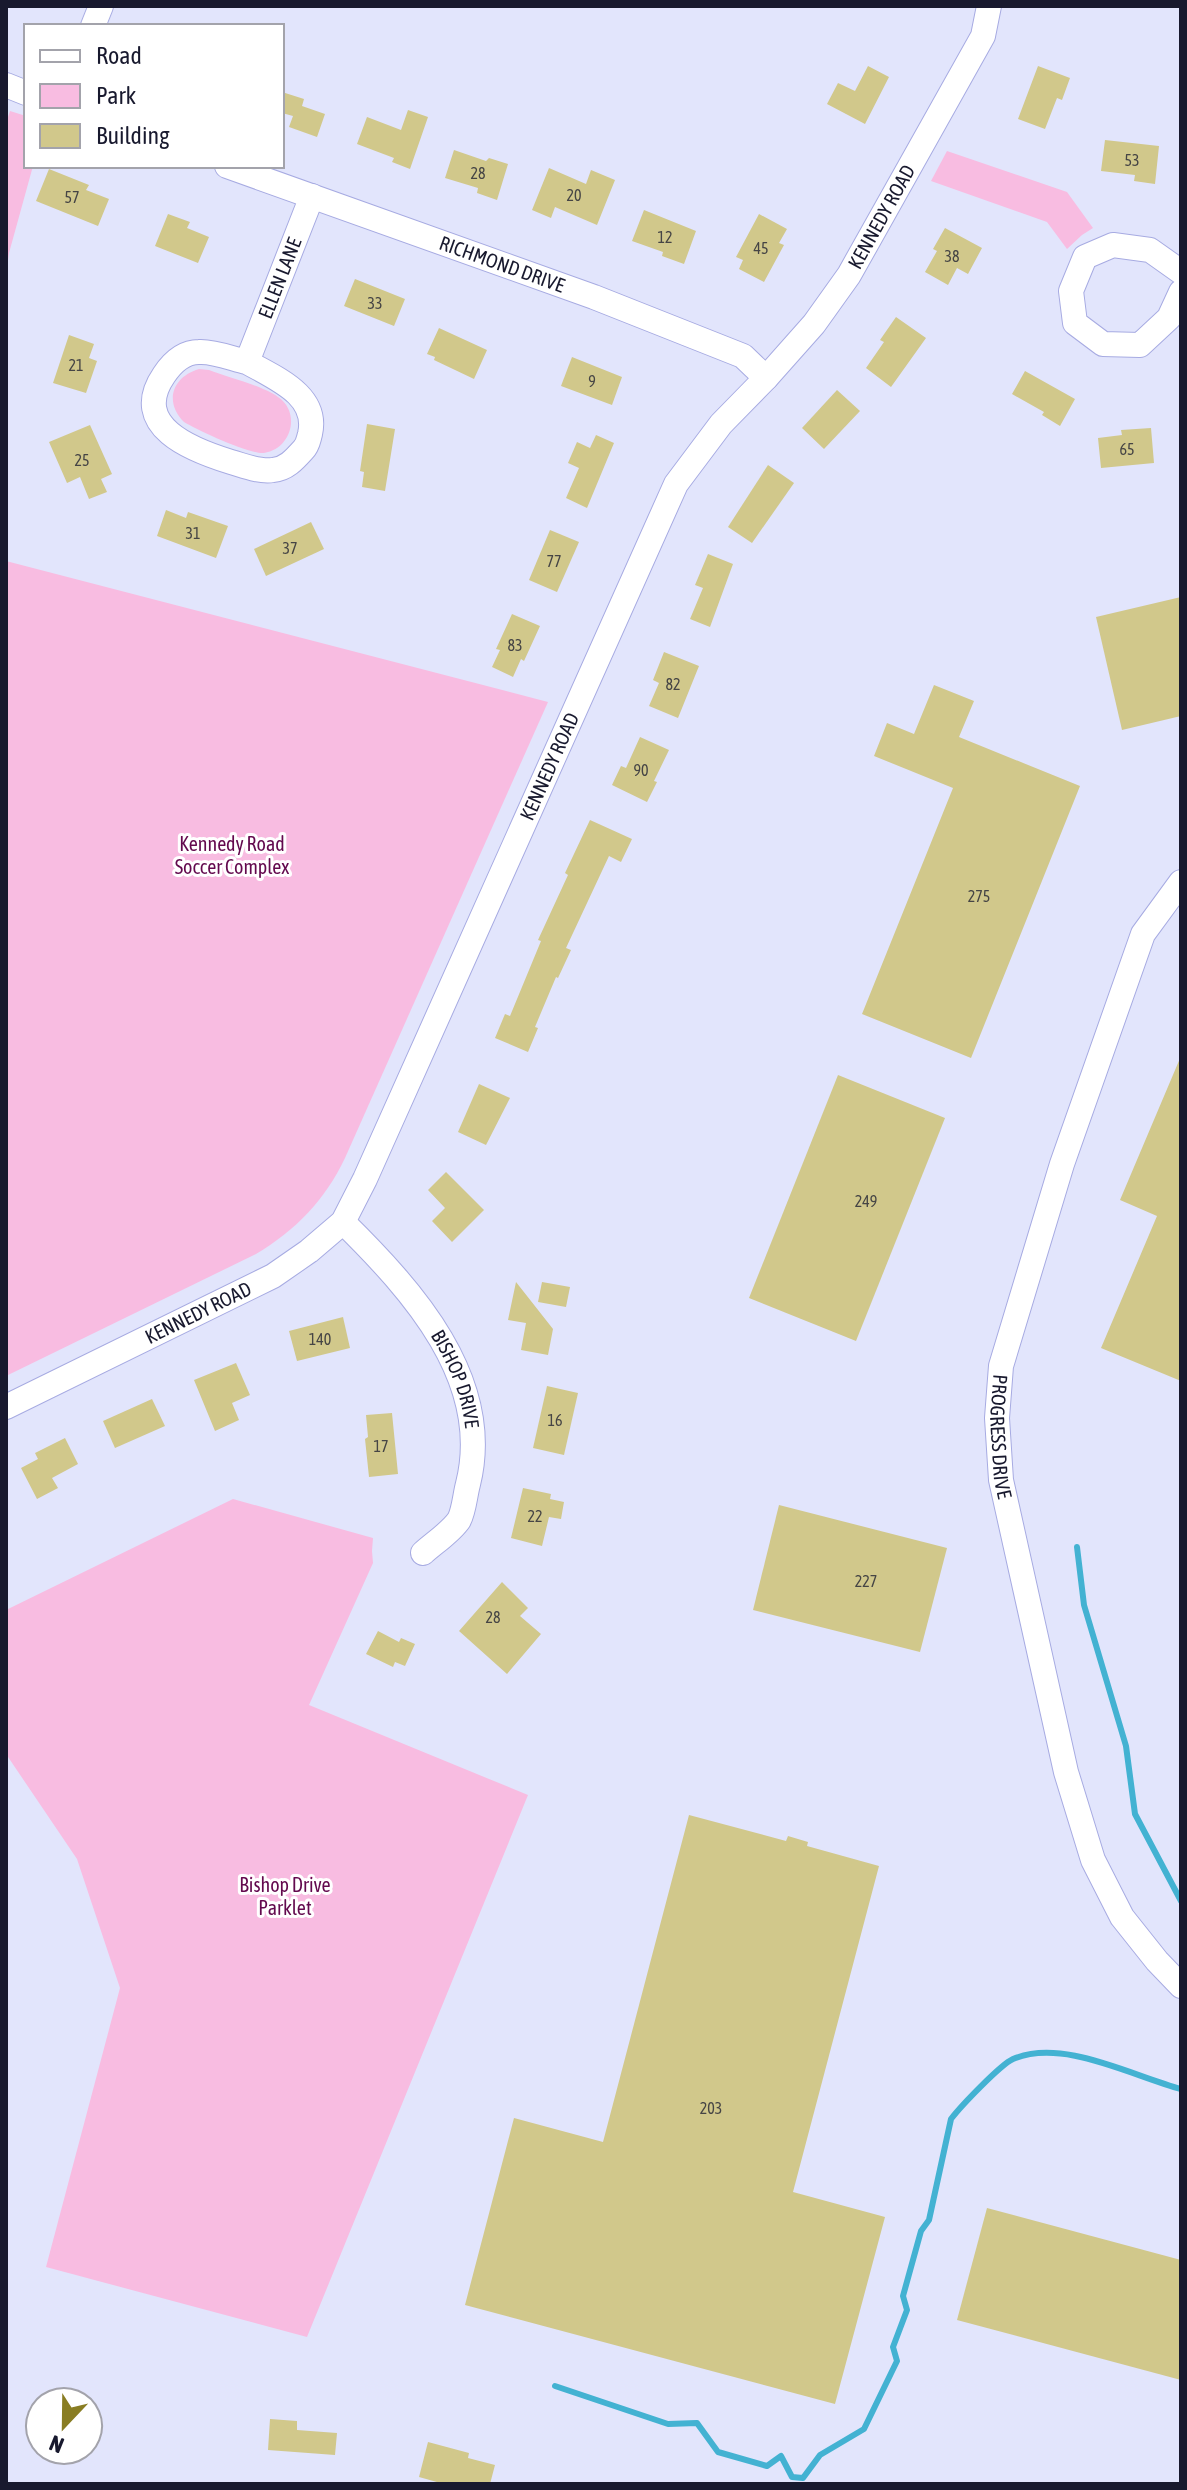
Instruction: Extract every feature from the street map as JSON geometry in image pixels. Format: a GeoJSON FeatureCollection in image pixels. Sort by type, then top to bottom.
{"type":"FeatureCollection","features":[{"type":"Feature","properties":{"kind":"street","name":"KENNEDY ROAD"},"geometry":{"type":"LineString","coordinates":[[6,1407],[273,1276],[343,1222],[676,484],[721,424],[814,324],[849,275],[983,36],[989,6]]}},
{"type":"Feature","properties":{"kind":"street","name":"RICHMOND DRIVE"},"geometry":{"type":"LineString","coordinates":[[233,168],[594,297],[743,356],[766,378]]}},
{"type":"Feature","properties":{"kind":"street","name":"ELLEN LANE"},"geometry":{"type":"LineString","coordinates":[[247,362],[312,196]]}},
{"type":"Feature","properties":{"kind":"street"},"geometry":{"type":"LineString","coordinates":[[1181,272],[1150,250],[1113,245],[1085,257],[1071,291],[1075,323],[1103,344],[1140,345],[1169,318],[1181,292]]}},
{"type":"Feature","properties":{"kind":"street"},"geometry":{"type":"LineString","coordinates":[[199,352],[247,362],[291,387],[309,407],[311,427],[307,446],[281,469],[263,471],[205,454],[168,434],[155,415],[154,400],[158,384],[180,357],[199,352]]}},
{"type":"Feature","properties":{"kind":"street","name":"PROGRESS DRIVE"},"geometry":{"type":"LineString","coordinates":[[1181,882],[1143,934],[1062,1164],[1001,1366],[997,1418],[1004,1494],[1066,1772],[1093,1860],[1122,1917],[1181,1986]]}},
{"type":"Feature","properties":{"kind":"street","name":"BISHOP DRIVE"},"geometry":{"type":"LineString","coordinates":[[343,1222],[371,1249],[433,1325],[457,1369],[473,1424],[471,1472],[459,1519],[423,1553]]}},
{"type":"Feature","properties":{"kind":"green space"},"geometry":{"type":"Polygon","coordinates":[[[10,111],[24,115],[24,168],[32,168],[6,274],[6,123],[10,111]]]}},
{"type":"Feature","properties":{"kind":"green space"},"geometry":{"type":"Polygon","coordinates":[[[947,151],[1067,192],[1093,228],[1067,249],[1047,222],[931,181],[947,151]]]}},
{"type":"Feature","properties":{"kind":"green space"},"geometry":{"type":"Polygon","coordinates":[[[199,369],[254,385],[278,397],[285,404],[291,420],[287,437],[281,445],[274,450],[257,453],[184,422],[174,406],[174,391],[182,378],[199,369]]]}},
{"type":"Feature","properties":{"kind":"green space","name":"Kennedy Road Soccer Complex"},"geometry":{"type":"Polygon","coordinates":[[[6,561],[548,702],[345,1158],[319,1201],[284,1235],[256,1254],[6,1376],[6,561]]]}},
{"type":"Feature","properties":{"kind":"green space","name":"Bishop Drive Parklet"},"geometry":{"type":"Polygon","coordinates":[[[233,1499],[373,1538],[373,1563],[309,1705],[528,1795],[307,2337],[46,2267],[120,1988],[77,1859],[6,1754],[6,1610],[233,1499]]]}},
{"type":"Feature","properties":{"kind":"building"},"geometry":{"type":"Polygon","coordinates":[[[868,66],[889,77],[865,124],[827,104],[838,83],[855,91],[868,66]]]}},
{"type":"Feature","properties":{"kind":"building"},"geometry":{"type":"Polygon","coordinates":[[[1038,66],[1070,78],[1062,100],[1057,98],[1045,129],[1018,119],[1038,66]]]}},
{"type":"Feature","properties":{"kind":"building"},"geometry":{"type":"Polygon","coordinates":[[[284,93],[304,99],[302,106],[325,114],[317,137],[289,127],[293,116],[284,114],[284,93]]]}},
{"type":"Feature","properties":{"kind":"building"},"geometry":{"type":"Polygon","coordinates":[[[408,110],[428,117],[410,169],[392,162],[394,158],[357,144],[367,117],[401,130],[408,110]]]}},
{"type":"Feature","properties":{"kind":"building"},"geometry":{"type":"Polygon","coordinates":[[[1105,140],[1159,146],[1155,184],[1134,181],[1135,175],[1101,171],[1105,140]]]}},
{"type":"Feature","properties":{"kind":"building"},"geometry":{"type":"Polygon","coordinates":[[[454,150],[486,161],[489,158],[508,164],[497,200],[477,193],[478,188],[445,178],[454,150]]]}},
{"type":"Feature","properties":{"kind":"building"},"geometry":{"type":"Polygon","coordinates":[[[549,168],[586,184],[591,170],[615,180],[597,225],[555,207],[551,218],[532,210],[549,168]]]}},
{"type":"Feature","properties":{"kind":"building"},"geometry":{"type":"Polygon","coordinates":[[[49,169],[89,185],[86,190],[109,199],[98,226],[36,201],[49,169]]]}},
{"type":"Feature","properties":{"kind":"building"},"geometry":{"type":"Polygon","coordinates":[[[644,210],[696,231],[684,264],[662,256],[663,252],[632,241],[644,210]]]}},
{"type":"Feature","properties":{"kind":"building"},"geometry":{"type":"Polygon","coordinates":[[[168,214],[190,222],[187,228],[209,237],[198,263],[155,246],[168,214]]]}},
{"type":"Feature","properties":{"kind":"building"},"geometry":{"type":"Polygon","coordinates":[[[759,214],[787,229],[779,243],[784,245],[764,282],[739,269],[743,260],[736,257],[759,214]]]}},
{"type":"Feature","properties":{"kind":"building"},"geometry":{"type":"Polygon","coordinates":[[[945,228],[982,248],[968,274],[957,268],[948,285],[925,272],[945,228]]]}},
{"type":"Feature","properties":{"kind":"building"},"geometry":{"type":"Polygon","coordinates":[[[355,279],[405,299],[394,326],[344,306],[355,279]]]}},
{"type":"Feature","properties":{"kind":"building"},"geometry":{"type":"Polygon","coordinates":[[[896,317],[926,338],[891,387],[866,368],[896,317]]]}},
{"type":"Feature","properties":{"kind":"building"},"geometry":{"type":"Polygon","coordinates":[[[439,328],[487,350],[474,379],[427,354],[439,328]]]}},
{"type":"Feature","properties":{"kind":"building"},"geometry":{"type":"Polygon","coordinates":[[[69,335],[94,344],[89,358],[97,361],[86,393],[53,383],[69,335]]]}},
{"type":"Feature","properties":{"kind":"building"},"geometry":{"type":"Polygon","coordinates":[[[572,357],[622,377],[612,405],[561,386],[572,357]]]}},
{"type":"Feature","properties":{"kind":"building"},"geometry":{"type":"Polygon","coordinates":[[[1025,371],[1075,399],[1060,426],[1042,415],[1044,412],[1012,394],[1025,371]]]}},
{"type":"Feature","properties":{"kind":"building"},"geometry":{"type":"Polygon","coordinates":[[[837,390],[860,411],[824,449],[802,428],[837,390]]]}},
{"type":"Feature","properties":{"kind":"building"},"geometry":{"type":"Polygon","coordinates":[[[367,424],[395,429],[385,491],[362,487],[364,472],[360,471],[367,424]]]}},
{"type":"Feature","properties":{"kind":"building"},"geometry":{"type":"Polygon","coordinates":[[[90,425],[112,474],[101,479],[107,492],[89,499],[80,477],[67,483],[49,442],[90,425]]]}},
{"type":"Feature","properties":{"kind":"building"},"geometry":{"type":"Polygon","coordinates":[[[1151,428],[1154,463],[1101,468],[1098,438],[1122,435],[1121,430],[1151,428]]]}},
{"type":"Feature","properties":{"kind":"building"},"geometry":{"type":"Polygon","coordinates":[[[596,435],[614,443],[587,508],[566,498],[579,468],[568,463],[577,442],[590,448],[596,435]]]}},
{"type":"Feature","properties":{"kind":"building"},"geometry":{"type":"Polygon","coordinates":[[[768,465],[794,483],[752,543],[728,527],[768,465]]]}},
{"type":"Feature","properties":{"kind":"building"},"geometry":{"type":"Polygon","coordinates":[[[166,510],[186,518],[188,512],[228,526],[216,558],[157,536],[166,510]]]}},
{"type":"Feature","properties":{"kind":"building"},"geometry":{"type":"Polygon","coordinates":[[[311,522],[324,549],[266,576],[254,549],[311,522]]]}},
{"type":"Feature","properties":{"kind":"building"},"geometry":{"type":"Polygon","coordinates":[[[550,530],[579,542],[557,592],[529,580],[550,530]]]}},
{"type":"Feature","properties":{"kind":"building"},"geometry":{"type":"Polygon","coordinates":[[[708,554],[733,564],[710,627],[690,619],[703,588],[695,585],[708,554]]]}},
{"type":"Feature","properties":{"kind":"building"},"geometry":{"type":"Polygon","coordinates":[[[1181,597],[1181,716],[1122,730],[1096,617],[1181,597]]]}},
{"type":"Feature","properties":{"kind":"building"},"geometry":{"type":"Polygon","coordinates":[[[512,614],[540,626],[513,677],[492,667],[500,650],[496,649],[512,614]]]}},
{"type":"Feature","properties":{"kind":"building"},"geometry":{"type":"Polygon","coordinates":[[[664,652],[699,666],[678,718],[649,706],[659,683],[653,680],[664,652]]]}},
{"type":"Feature","properties":{"kind":"building"},"geometry":{"type":"Polygon","coordinates":[[[934,685],[974,701],[959,737],[1080,786],[971,1058],[862,1014],[953,788],[874,756],[887,723],[914,734],[934,685]]]}},
{"type":"Feature","properties":{"kind":"building"},"geometry":{"type":"Polygon","coordinates":[[[640,737],[669,750],[647,802],[612,785],[621,766],[626,768],[640,737]]]}},
{"type":"Feature","properties":{"kind":"building"},"geometry":{"type":"Polygon","coordinates":[[[590,820],[632,839],[621,862],[609,856],[566,948],[571,950],[556,977],[528,1052],[495,1038],[505,1014],[510,1016],[541,941],[538,940],[568,875],[565,873],[590,820]]]}},
{"type":"Feature","properties":{"kind":"building"},"geometry":{"type":"Polygon","coordinates":[[[1181,1056],[1181,1381],[1101,1348],[1157,1216],[1120,1200],[1181,1056]]]}},
{"type":"Feature","properties":{"kind":"building"},"geometry":{"type":"Polygon","coordinates":[[[838,1075],[945,1118],[856,1341],[749,1298],[838,1075]]]}},
{"type":"Feature","properties":{"kind":"building"},"geometry":{"type":"Polygon","coordinates":[[[479,1084],[510,1098],[486,1145],[458,1132],[479,1084]]]}},
{"type":"Feature","properties":{"kind":"building"},"geometry":{"type":"Polygon","coordinates":[[[446,1172],[484,1210],[452,1242],[432,1221],[445,1208],[428,1190],[446,1172]]]}},
{"type":"Feature","properties":{"kind":"building"},"geometry":{"type":"Polygon","coordinates":[[[516,1282],[553,1329],[548,1355],[521,1350],[526,1323],[508,1320],[516,1282]]]}},
{"type":"Feature","properties":{"kind":"building"},"geometry":{"type":"Polygon","coordinates":[[[542,1282],[570,1287],[566,1307],[538,1302],[542,1282]]]}},
{"type":"Feature","properties":{"kind":"building"},"geometry":{"type":"Polygon","coordinates":[[[343,1317],[350,1348],[297,1361],[289,1331],[343,1317]]]}},
{"type":"Feature","properties":{"kind":"building"},"geometry":{"type":"Polygon","coordinates":[[[236,1363],[250,1395],[232,1403],[239,1420],[215,1431],[194,1380],[236,1363]]]}},
{"type":"Feature","properties":{"kind":"building"},"geometry":{"type":"Polygon","coordinates":[[[547,1386],[578,1393],[564,1455],[533,1448],[547,1386]]]}},
{"type":"Feature","properties":{"kind":"building"},"geometry":{"type":"Polygon","coordinates":[[[152,1399],[165,1426],[115,1448],[103,1421],[152,1399]]]}},
{"type":"Feature","properties":{"kind":"building"},"geometry":{"type":"Polygon","coordinates":[[[392,1413],[398,1474],[369,1477],[366,1415],[392,1413]]]}},
{"type":"Feature","properties":{"kind":"building"},"geometry":{"type":"Polygon","coordinates":[[[65,1438],[78,1464],[52,1478],[58,1488],[37,1499],[21,1468],[38,1459],[35,1453],[65,1438]]]}},
{"type":"Feature","properties":{"kind":"building"},"geometry":{"type":"Polygon","coordinates":[[[523,1488],[551,1494],[550,1499],[564,1502],[561,1519],[549,1517],[542,1546],[511,1538],[523,1488]]]}},
{"type":"Feature","properties":{"kind":"building"},"geometry":{"type":"Polygon","coordinates":[[[779,1505],[947,1548],[920,1652],[753,1610],[779,1505]]]}},
{"type":"Feature","properties":{"kind":"building"},"geometry":{"type":"Polygon","coordinates":[[[502,1582],[528,1608],[520,1616],[541,1634],[507,1674],[459,1631],[502,1582]]]}},
{"type":"Feature","properties":{"kind":"building"},"geometry":{"type":"Polygon","coordinates":[[[378,1631],[399,1642],[401,1638],[415,1644],[405,1666],[395,1662],[393,1667],[366,1654],[378,1631]]]}},
{"type":"Feature","properties":{"kind":"building"},"geometry":{"type":"Polygon","coordinates":[[[689,1815],[786,1841],[788,1836],[808,1842],[807,1846],[879,1866],[793,2192],[885,2217],[835,2404],[465,2305],[514,2118],[603,2142],[689,1815]]]}},
{"type":"Feature","properties":{"kind":"building"},"geometry":{"type":"Polygon","coordinates":[[[987,2208],[1181,2260],[1181,2380],[957,2320],[987,2208]]]}},
{"type":"Feature","properties":{"kind":"building"},"geometry":{"type":"Polygon","coordinates":[[[270,2419],[297,2421],[297,2430],[337,2433],[335,2455],[268,2450],[270,2419]]]}},
{"type":"Feature","properties":{"kind":"building"},"geometry":{"type":"Polygon","coordinates":[[[428,2442],[469,2453],[468,2458],[495,2465],[490,2484],[444,2484],[419,2477],[428,2442]]]}},
{"type":"Feature","properties":{"kind":"waterway"},"geometry":{"type":"LineString","coordinates":[[1077,1547],[1084,1605],[1126,1746],[1135,1814],[1181,1901]]}},
{"type":"Feature","properties":{"kind":"waterway"},"geometry":{"type":"LineString","coordinates":[[555,2386],[668,2424],[697,2423],[718,2452],[767,2466],[781,2456],[792,2477],[803,2478],[820,2455],[864,2429],[897,2361],[893,2347],[907,2310],[903,2296],[921,2231],[929,2220],[951,2119],[972,2096],[1013,2059],[1053,2053],[1097,2061],[1181,2089]]}}]}
